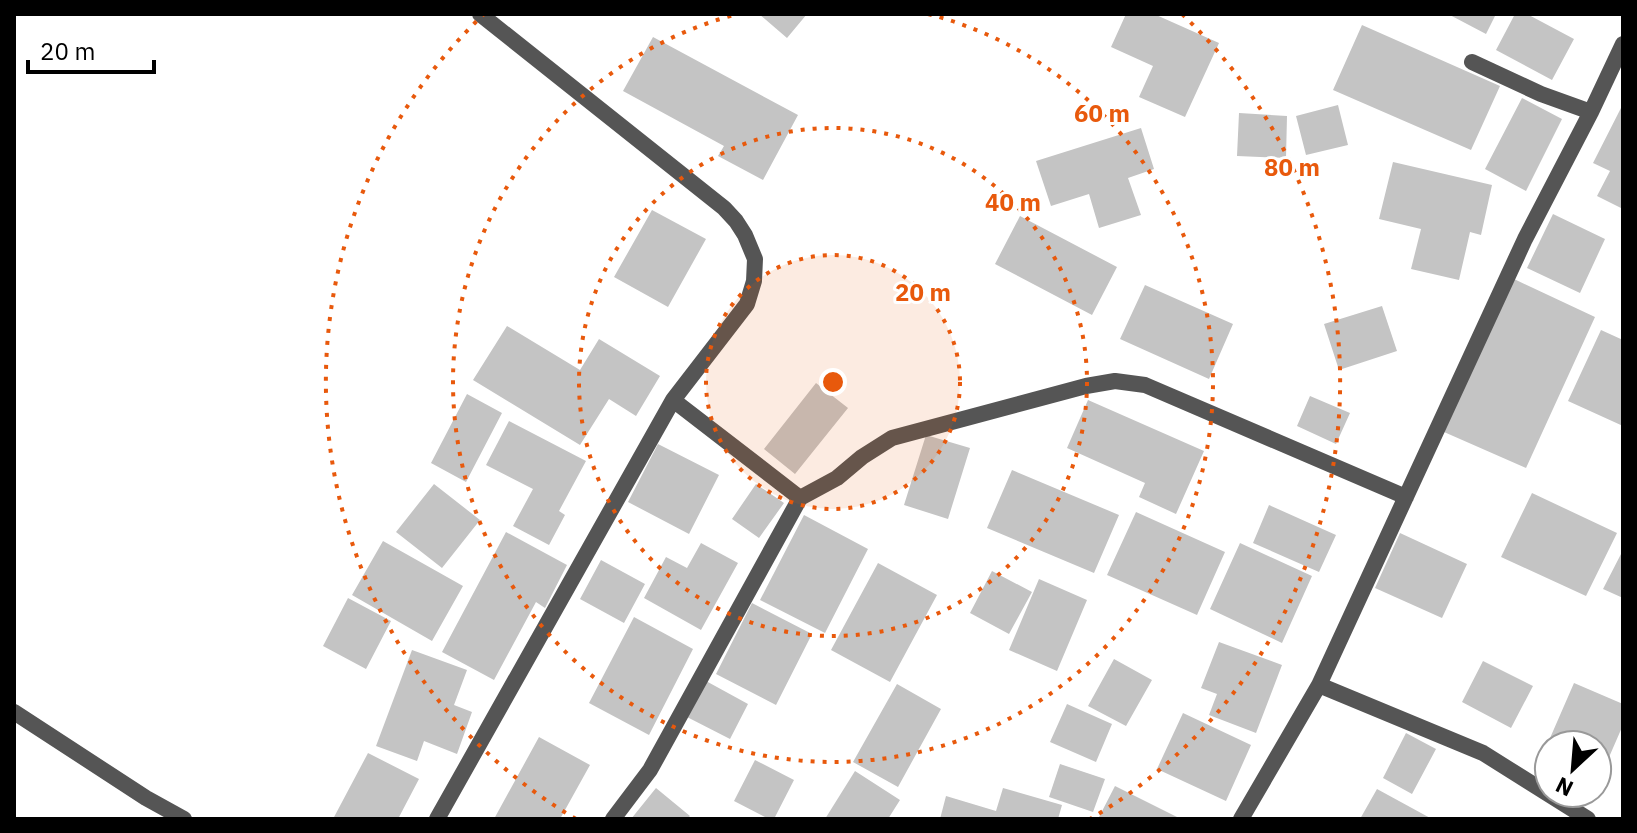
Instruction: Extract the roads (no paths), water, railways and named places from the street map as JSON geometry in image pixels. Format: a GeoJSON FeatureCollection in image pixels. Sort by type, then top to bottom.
{"type":"FeatureCollection","features":[{"type":"Feature","properties":{"kind":"street"},"geometry":{"type":"LineString","coordinates":[[437,819],[673,400],[747,304],[754,281],[755,259],[745,235],[724,208],[480,14]]}},
{"type":"Feature","properties":{"kind":"street"},"geometry":{"type":"LineString","coordinates":[[1241,819],[1319,685],[1525,239],[1623,44]]}},
{"type":"Feature","properties":{"kind":"street"},"geometry":{"type":"LineString","coordinates":[[1472,62],[1541,94],[1591,112]]}},
{"type":"Feature","properties":{"kind":"street"},"geometry":{"type":"LineString","coordinates":[[613,819],[650,770],[800,498],[837,478],[870,450],[892,438],[1115,381],[1145,385],[1406,497]]}},
{"type":"Feature","properties":{"kind":"street"},"geometry":{"type":"LineString","coordinates":[[673,400],[800,498]]}},
{"type":"Feature","properties":{"kind":"street"},"geometry":{"type":"LineString","coordinates":[[1319,685],[1483,753],[1588,819]]}},
{"type":"Feature","properties":{"kind":"street"},"geometry":{"type":"LineString","coordinates":[[14,712],[146,798],[184,819]]}}]}
